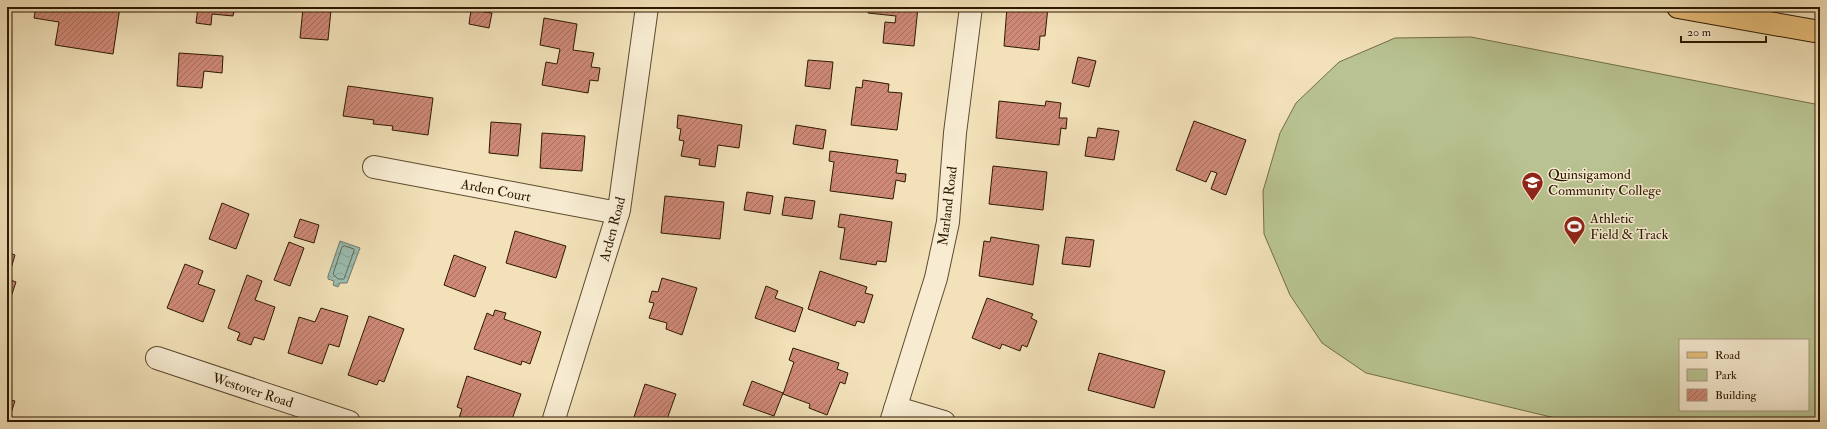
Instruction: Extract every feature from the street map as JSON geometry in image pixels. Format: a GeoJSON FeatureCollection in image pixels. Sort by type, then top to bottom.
{"type":"FeatureCollection","features":[{"type":"Feature","properties":{"kind":"main road"},"geometry":{"type":"LineString","coordinates":[[1678,7],[1820,32]]}},
{"type":"Feature","properties":{"kind":"street","name":"Arden Road"},"geometry":{"type":"LineString","coordinates":[[553,422],[618,213],[648,7]]}},
{"type":"Feature","properties":{"kind":"street","name":"Marland Road"},"geometry":{"type":"LineString","coordinates":[[893,415],[936,278],[948,222],[955,133],[971,7]]}},
{"type":"Feature","properties":{"kind":"street","name":"Arden Court"},"geometry":{"type":"LineString","coordinates":[[374,167],[618,213]]}},
{"type":"Feature","properties":{"kind":"street","name":"Westover Road"},"geometry":{"type":"LineString","coordinates":[[157,358],[349,422]]}},
{"type":"Feature","properties":{"kind":"street"},"geometry":{"type":"LineString","coordinates":[[893,415],[897,408],[944,422]]}},
{"type":"Feature","properties":{"kind":"green space","name":"Athletic Field & Track"},"geometry":{"type":"Polygon","coordinates":[[[1471,37],[1820,105],[1820,422],[1572,422],[1366,373],[1322,343],[1290,295],[1264,234],[1263,191],[1280,133],[1296,103],[1339,62],[1395,38],[1471,37]]]}},
{"type":"Feature","properties":{"kind":"water"},"geometry":{"type":"Polygon","coordinates":[[[340,241],[360,248],[347,283],[340,283],[338,287],[333,285],[334,281],[328,279],[328,276],[340,241]]]}},
{"type":"Feature","properties":{"kind":"building"},"geometry":{"type":"Polygon","coordinates":[[[36,7],[120,7],[113,54],[55,45],[59,22],[34,18],[36,7]]]}},
{"type":"Feature","properties":{"kind":"building"},"geometry":{"type":"Polygon","coordinates":[[[198,7],[235,7],[233,16],[212,14],[211,25],[196,23],[198,7]]]}},
{"type":"Feature","properties":{"kind":"building"},"geometry":{"type":"Polygon","coordinates":[[[869,7],[918,7],[914,46],[883,43],[885,22],[895,23],[896,16],[868,13],[869,7]]]}},
{"type":"Feature","properties":{"kind":"building"},"geometry":{"type":"Polygon","coordinates":[[[1007,7],[1048,7],[1045,36],[1040,36],[1039,50],[1004,46],[1007,7]]]}},
{"type":"Feature","properties":{"kind":"building"},"geometry":{"type":"Polygon","coordinates":[[[303,8],[331,10],[328,40],[300,38],[303,8]]]}},
{"type":"Feature","properties":{"kind":"building"},"geometry":{"type":"Polygon","coordinates":[[[471,10],[492,13],[489,28],[469,24],[471,10]]]}},
{"type":"Feature","properties":{"kind":"building"},"geometry":{"type":"Polygon","coordinates":[[[544,18],[577,24],[573,50],[594,53],[591,67],[600,68],[598,81],[590,80],[588,93],[542,85],[546,62],[557,64],[560,49],[540,45],[544,18]]]}},
{"type":"Feature","properties":{"kind":"building"},"geometry":{"type":"Polygon","coordinates":[[[179,53],[223,56],[222,73],[204,71],[202,88],[177,86],[179,53]]]}},
{"type":"Feature","properties":{"kind":"building"},"geometry":{"type":"Polygon","coordinates":[[[1078,57],[1096,61],[1089,87],[1072,83],[1078,57]]]}},
{"type":"Feature","properties":{"kind":"building"},"geometry":{"type":"Polygon","coordinates":[[[808,60],[833,62],[830,89],[805,86],[808,60]]]}},
{"type":"Feature","properties":{"kind":"building"},"geometry":{"type":"Polygon","coordinates":[[[863,80],[889,84],[888,92],[902,93],[897,130],[851,125],[856,87],[862,88],[863,80]]]}},
{"type":"Feature","properties":{"kind":"building"},"geometry":{"type":"Polygon","coordinates":[[[348,86],[433,98],[428,135],[392,130],[393,126],[373,124],[374,120],[343,116],[348,86]]]}},
{"type":"Feature","properties":{"kind":"building"},"geometry":{"type":"Polygon","coordinates":[[[999,101],[1045,106],[1046,101],[1061,103],[1059,118],[1067,118],[1066,129],[1061,128],[1059,145],[996,138],[999,101]]]}},
{"type":"Feature","properties":{"kind":"building"},"geometry":{"type":"Polygon","coordinates":[[[678,115],[742,125],[739,148],[718,145],[715,167],[699,165],[700,159],[681,156],[684,141],[679,140],[681,129],[677,128],[678,115]]]}},
{"type":"Feature","properties":{"kind":"building"},"geometry":{"type":"Polygon","coordinates":[[[1194,121],[1246,140],[1226,195],[1211,189],[1217,173],[1211,171],[1206,182],[1176,170],[1194,121]]]}},
{"type":"Feature","properties":{"kind":"building"},"geometry":{"type":"Polygon","coordinates":[[[491,122],[521,124],[518,156],[489,153],[491,122]]]}},
{"type":"Feature","properties":{"kind":"building"},"geometry":{"type":"Polygon","coordinates":[[[796,125],[826,130],[823,149],[793,144],[796,125]]]}},
{"type":"Feature","properties":{"kind":"building"},"geometry":{"type":"Polygon","coordinates":[[[1098,128],[1119,131],[1114,160],[1085,156],[1088,137],[1096,138],[1098,128]]]}},
{"type":"Feature","properties":{"kind":"building"},"geometry":{"type":"Polygon","coordinates":[[[542,133],[585,136],[582,171],[540,168],[542,133]]]}},
{"type":"Feature","properties":{"kind":"building"},"geometry":{"type":"Polygon","coordinates":[[[830,151],[898,160],[896,173],[906,174],[905,182],[896,180],[893,199],[830,191],[834,162],[829,161],[830,151]]]}},
{"type":"Feature","properties":{"kind":"building"},"geometry":{"type":"Polygon","coordinates":[[[993,166],[1047,172],[1043,210],[989,204],[993,166]]]}},
{"type":"Feature","properties":{"kind":"building"},"geometry":{"type":"Polygon","coordinates":[[[747,192],[773,196],[770,214],[744,210],[747,192]]]}},
{"type":"Feature","properties":{"kind":"building"},"geometry":{"type":"Polygon","coordinates":[[[665,196],[724,202],[720,239],[661,233],[665,196]]]}},
{"type":"Feature","properties":{"kind":"building"},"geometry":{"type":"Polygon","coordinates":[[[785,197],[815,201],[812,219],[782,215],[785,197]]]}},
{"type":"Feature","properties":{"kind":"building"},"geometry":{"type":"Polygon","coordinates":[[[222,203],[249,214],[236,249],[209,239],[222,203]]]}},
{"type":"Feature","properties":{"kind":"building"},"geometry":{"type":"Polygon","coordinates":[[[840,214],[892,222],[886,262],[877,261],[876,265],[840,259],[845,228],[838,227],[840,214]]]}},
{"type":"Feature","properties":{"kind":"building"},"geometry":{"type":"Polygon","coordinates":[[[300,219],[319,225],[314,243],[294,237],[300,219]]]}},
{"type":"Feature","properties":{"kind":"building"},"geometry":{"type":"Polygon","coordinates":[[[515,231],[566,246],[556,278],[506,263],[515,231]]]}},
{"type":"Feature","properties":{"kind":"building"},"geometry":{"type":"Polygon","coordinates":[[[991,237],[1039,245],[1033,285],[979,276],[984,241],[990,242],[991,237]]]}},
{"type":"Feature","properties":{"kind":"building"},"geometry":{"type":"Polygon","coordinates":[[[1066,237],[1094,240],[1090,267],[1062,264],[1066,237]]]}},
{"type":"Feature","properties":{"kind":"building"},"geometry":{"type":"Polygon","coordinates":[[[289,242],[304,248],[290,286],[274,280],[289,242]]]}},
{"type":"Feature","properties":{"kind":"building"},"geometry":{"type":"Polygon","coordinates":[[[7,252],[15,255],[8,279],[16,282],[8,306],[7,252]]]}},
{"type":"Feature","properties":{"kind":"building"},"geometry":{"type":"Polygon","coordinates":[[[454,255],[486,267],[475,297],[444,285],[454,255]]]}},
{"type":"Feature","properties":{"kind":"building"},"geometry":{"type":"Polygon","coordinates":[[[185,264],[203,271],[198,284],[215,290],[203,322],[167,308],[185,264]]]}},
{"type":"Feature","properties":{"kind":"building"},"geometry":{"type":"Polygon","coordinates":[[[820,271],[867,287],[865,293],[873,295],[864,323],[857,321],[855,326],[808,309],[820,271]]]}},
{"type":"Feature","properties":{"kind":"building"},"geometry":{"type":"Polygon","coordinates":[[[247,275],[262,281],[255,300],[275,307],[264,340],[254,337],[251,345],[237,340],[240,333],[228,328],[247,275]]]}},
{"type":"Feature","properties":{"kind":"building"},"geometry":{"type":"Polygon","coordinates":[[[662,278],[697,288],[682,335],[666,329],[667,323],[649,318],[654,303],[649,302],[652,291],[658,292],[662,278]]]}},
{"type":"Feature","properties":{"kind":"building"},"geometry":{"type":"Polygon","coordinates":[[[766,286],[778,291],[775,298],[803,308],[795,332],[755,318],[766,286]]]}},
{"type":"Feature","properties":{"kind":"building"},"geometry":{"type":"Polygon","coordinates":[[[987,298],[1033,314],[1031,318],[1037,321],[1027,347],[1022,345],[1020,351],[1002,344],[1000,349],[972,338],[987,298]]]}},
{"type":"Feature","properties":{"kind":"building"},"geometry":{"type":"Polygon","coordinates":[[[321,308],[348,316],[339,347],[329,344],[322,364],[288,353],[299,317],[315,322],[321,308]]]}},
{"type":"Feature","properties":{"kind":"building"},"geometry":{"type":"Polygon","coordinates":[[[495,310],[506,313],[504,319],[541,332],[530,364],[522,361],[521,365],[474,349],[487,313],[493,316],[495,310]]]}},
{"type":"Feature","properties":{"kind":"building"},"geometry":{"type":"Polygon","coordinates":[[[369,316],[404,329],[384,382],[379,380],[377,385],[348,375],[369,316]]]}},
{"type":"Feature","properties":{"kind":"building"},"geometry":{"type":"Polygon","coordinates":[[[793,348],[839,363],[837,369],[848,373],[845,384],[840,382],[827,415],[809,408],[810,404],[783,394],[794,362],[789,360],[793,348]]]}},
{"type":"Feature","properties":{"kind":"building"},"geometry":{"type":"Polygon","coordinates":[[[1099,353],[1165,371],[1154,408],[1088,390],[1099,353]]]}},
{"type":"Feature","properties":{"kind":"building"},"geometry":{"type":"Polygon","coordinates":[[[467,376],[521,394],[511,422],[487,422],[475,418],[473,422],[459,418],[462,409],[457,407],[467,376]]]}},
{"type":"Feature","properties":{"kind":"building"},"geometry":{"type":"Polygon","coordinates":[[[752,381],[783,393],[774,416],[743,405],[752,381]]]}},
{"type":"Feature","properties":{"kind":"building"},"geometry":{"type":"Polygon","coordinates":[[[645,384],[676,394],[666,422],[647,422],[634,417],[645,384]]]}},
{"type":"Feature","properties":{"kind":"building"},"geometry":{"type":"Polygon","coordinates":[[[7,399],[15,401],[8,422],[7,422],[7,399]]]}},
{"type":"Feature","properties":{"kind":"building"},"geometry":{"type":"Polygon","coordinates":[[[770,417],[785,422],[768,422],[770,417]]]}},
{"type":"Feature","properties":{"kind":"place","name":"Quinsigamond Community College"},"geometry":{"type":"Point","coordinates":[1532,202]}},
{"type":"Feature","properties":{"kind":"place","name":"Athletic Field & Track"},"geometry":{"type":"Point","coordinates":[1574,246]}}]}
